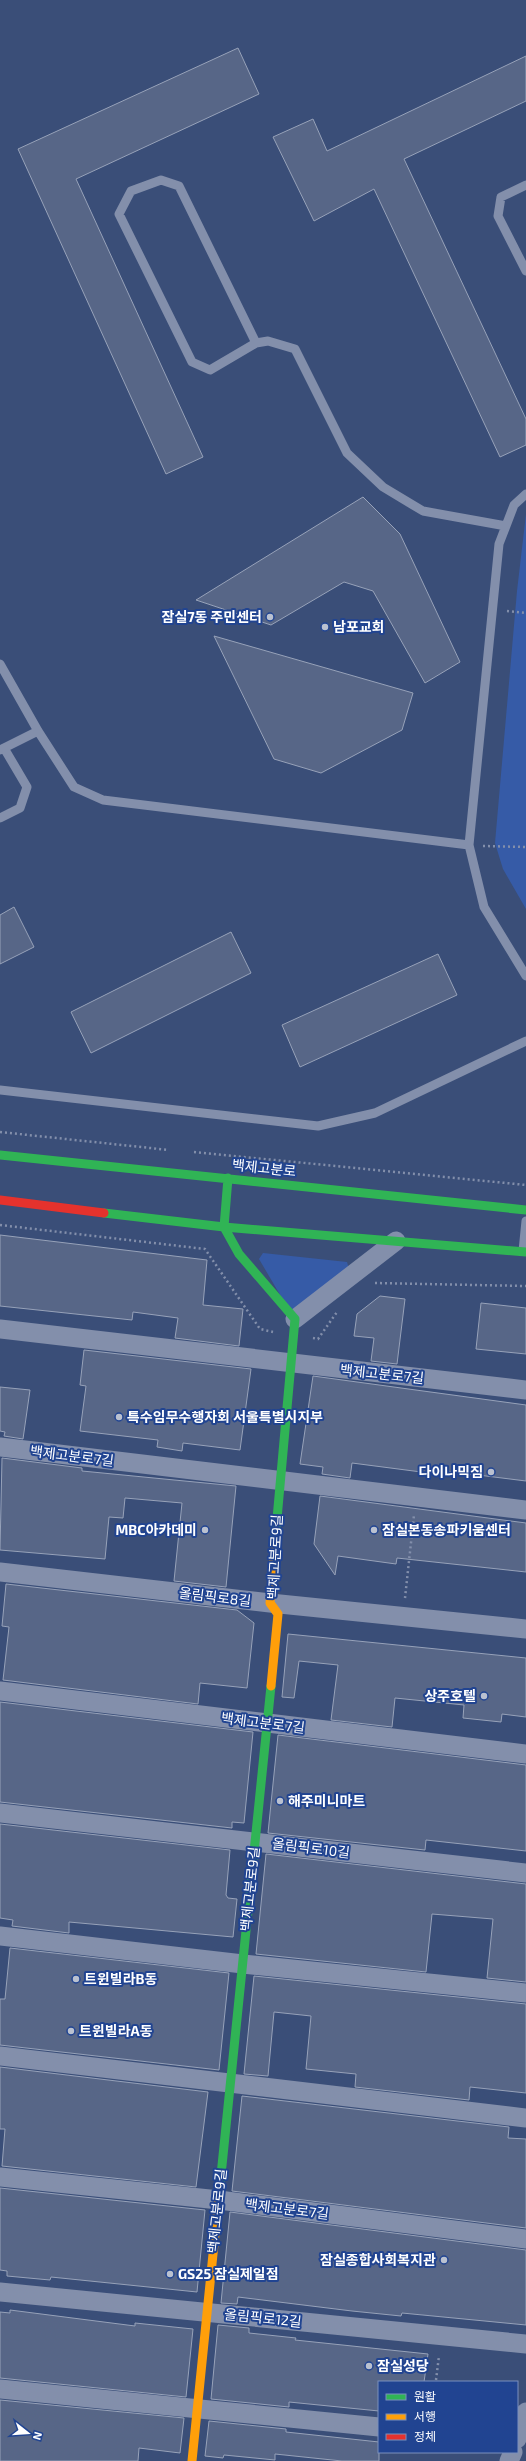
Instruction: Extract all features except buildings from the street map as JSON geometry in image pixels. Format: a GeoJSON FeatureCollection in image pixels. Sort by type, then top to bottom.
{"type":"FeatureCollection","features":[{"type":"Feature","properties":{"kind":"street","name":"백제고분로"},"geometry":{"type":"LineString","coordinates":[[0,1155],[526,1210]]}},
{"type":"Feature","properties":{"kind":"street"},"geometry":{"type":"LineString","coordinates":[[228,1178],[224,1227],[239,1254],[295,1319],[396,1241]]}},
{"type":"Feature","properties":{"kind":"street"},"geometry":{"type":"LineString","coordinates":[[0,1200],[224,1227],[524,1252]]}},
{"type":"Feature","properties":{"kind":"street","name":"백제고분로9길"},"geometry":{"type":"LineString","coordinates":[[192,2461],[278,1614],[270,1603],[295,1319]]}},
{"type":"Feature","properties":{"kind":"street","name":"백제고분로7길"},"geometry":{"type":"LineString","coordinates":[[0,1329],[291,1364],[526,1390]]}},
{"type":"Feature","properties":{"kind":"street","name":"백제고분로7길"},"geometry":{"type":"LineString","coordinates":[[0,1447],[416,1497],[458,1508],[526,1510]]}},
{"type":"Feature","properties":{"kind":"street","name":"올림픽로8길"},"geometry":{"type":"LineString","coordinates":[[0,1572],[270,1603],[526,1629]]}},
{"type":"Feature","properties":{"kind":"street","name":"백제고분로7길"},"geometry":{"type":"LineString","coordinates":[[0,1691],[526,1754]]}},
{"type":"Feature","properties":{"kind":"street","name":"올림픽로10길"},"geometry":{"type":"LineString","coordinates":[[0,1813],[526,1873]]}},
{"type":"Feature","properties":{"kind":"street"},"geometry":{"type":"LineString","coordinates":[[0,1936],[243,1964],[526,1993]]}},
{"type":"Feature","properties":{"kind":"street"},"geometry":{"type":"LineString","coordinates":[[0,2056],[526,2118]]}},
{"type":"Feature","properties":{"kind":"street","name":"백제고분로7길"},"geometry":{"type":"LineString","coordinates":[[0,2177],[219,2200],[526,2239]]}},
{"type":"Feature","properties":{"kind":"street","name":"올림픽로12길"},"geometry":{"type":"LineString","coordinates":[[0,2292],[526,2344]]}},
{"type":"Feature","properties":{"kind":"street"},"geometry":{"type":"LineString","coordinates":[[0,2389],[378,2427]]}},
{"type":"Feature","properties":{"kind":"street"},"geometry":{"type":"LineString","coordinates":[[518,2436],[526,2412]]}},
{"type":"Feature","properties":{"kind":"lane"},"geometry":{"type":"LineString","coordinates":[[256,343],[179,186],[161,180],[131,191],[119,214],[192,362],[210,370],[256,343],[268,341],[295,349],[347,453],[383,487],[423,511],[506,526]]}},
{"type":"Feature","properties":{"kind":"lane"},"geometry":{"type":"LineString","coordinates":[[526,185],[501,197],[498,216],[526,271]]}},
{"type":"Feature","properties":{"kind":"lane"},"geometry":{"type":"LineString","coordinates":[[526,494],[514,505],[499,544],[469,845],[484,907],[526,976]]}},
{"type":"Feature","properties":{"kind":"lane"},"geometry":{"type":"LineString","coordinates":[[0,664],[38,731],[74,787],[103,800],[469,845]]}},
{"type":"Feature","properties":{"kind":"lane"},"geometry":{"type":"LineString","coordinates":[[0,818],[20,808],[27,787],[2,749],[38,731]]}},
{"type":"Feature","properties":{"kind":"lane"},"geometry":{"type":"LineString","coordinates":[[0,1090],[318,1126],[375,1113],[526,1041]]}},
{"type":"Feature","properties":{"kind":"lane"},"geometry":{"type":"LineString","coordinates":[[524,1252],[526,1221]]}},
{"type":"Feature","properties":{"kind":"path"},"geometry":{"type":"LineString","coordinates":[[492,609],[526,613]]}},
{"type":"Feature","properties":{"kind":"path"},"geometry":{"type":"LineString","coordinates":[[469,845],[526,847]]}},
{"type":"Feature","properties":{"kind":"path"},"geometry":{"type":"LineString","coordinates":[[0,1132],[174,1150]]}},
{"type":"Feature","properties":{"kind":"path"},"geometry":{"type":"LineString","coordinates":[[190,1152],[526,1185]]}},
{"type":"Feature","properties":{"kind":"path"},"geometry":{"type":"LineString","coordinates":[[403,1616],[416,1497]]}},
{"type":"Feature","properties":{"kind":"path"},"geometry":{"type":"LineString","coordinates":[[436,2380],[439,2356]]}},
{"type":"Feature","properties":{"kind":"shaded area"},"geometry":{"type":"Polygon","coordinates":[[[526,514],[526,909],[503,869],[495,843],[517,591],[526,514]]]}},
{"type":"Feature","properties":{"kind":"shaded area"},"geometry":{"type":"Polygon","coordinates":[[[263,1253],[347,1262],[349,1269],[299,1311],[289,1310],[259,1259],[263,1253]]]}},
{"type":"Feature","properties":{"kind":"traffic: fast"},"geometry":{"type":"LineString","coordinates":[[0,1155],[526,1210]]}},
{"type":"Feature","properties":{"kind":"traffic: fast"},"geometry":{"type":"LineString","coordinates":[[228,1178],[224,1227],[239,1254],[295,1319],[275,1541]]}},
{"type":"Feature","properties":{"kind":"traffic: fast"},"geometry":{"type":"LineString","coordinates":[[104,1213],[224,1227],[526,1252]]}},
{"type":"Feature","properties":{"kind":"traffic: fast"},"geometry":{"type":"LineString","coordinates":[[220,2185],[271,1686]]}},
{"type":"Feature","properties":{"kind":"traffic: slow"},"geometry":{"type":"LineString","coordinates":[[271,1686],[278,1614],[270,1603],[275,1541]]}},
{"type":"Feature","properties":{"kind":"traffic: slow"},"geometry":{"type":"LineString","coordinates":[[192,2461],[220,2185]]}},
{"type":"Feature","properties":{"kind":"traffic: jam"},"geometry":{"type":"LineString","coordinates":[[0,1200],[104,1213]]}},
{"type":"Feature","properties":{"kind":"place","name":"잠실7동 주민센터"},"geometry":{"type":"Point","coordinates":[270,617]}},
{"type":"Feature","properties":{"kind":"place","name":"남포교회"},"geometry":{"type":"Point","coordinates":[325,627]}},
{"type":"Feature","properties":{"kind":"place","name":"특수임무수행자회 서울특별시지부"},"geometry":{"type":"Point","coordinates":[119,1417]}},
{"type":"Feature","properties":{"kind":"place","name":"다이나믹짐"},"geometry":{"type":"Point","coordinates":[491,1472]}},
{"type":"Feature","properties":{"kind":"place","name":"MBC아카데미"},"geometry":{"type":"Point","coordinates":[205,1530]}},
{"type":"Feature","properties":{"kind":"place","name":"잠실본동송파키움센터"},"geometry":{"type":"Point","coordinates":[374,1530]}},
{"type":"Feature","properties":{"kind":"place","name":"상주호텔"},"geometry":{"type":"Point","coordinates":[484,1696]}},
{"type":"Feature","properties":{"kind":"place","name":"해주미니마트"},"geometry":{"type":"Point","coordinates":[280,1801]}},
{"type":"Feature","properties":{"kind":"place","name":"트윈빌라B동"},"geometry":{"type":"Point","coordinates":[76,1979]}},
{"type":"Feature","properties":{"kind":"place","name":"트윈빌라A동"},"geometry":{"type":"Point","coordinates":[71,2031]}},
{"type":"Feature","properties":{"kind":"place","name":"잠실종합사회복지관"},"geometry":{"type":"Point","coordinates":[444,2260]}},
{"type":"Feature","properties":{"kind":"place","name":"GS25 잠실제일점"},"geometry":{"type":"Point","coordinates":[170,2274]}},
{"type":"Feature","properties":{"kind":"place","name":"잠실성당"},"geometry":{"type":"Point","coordinates":[369,2366]}}]}
